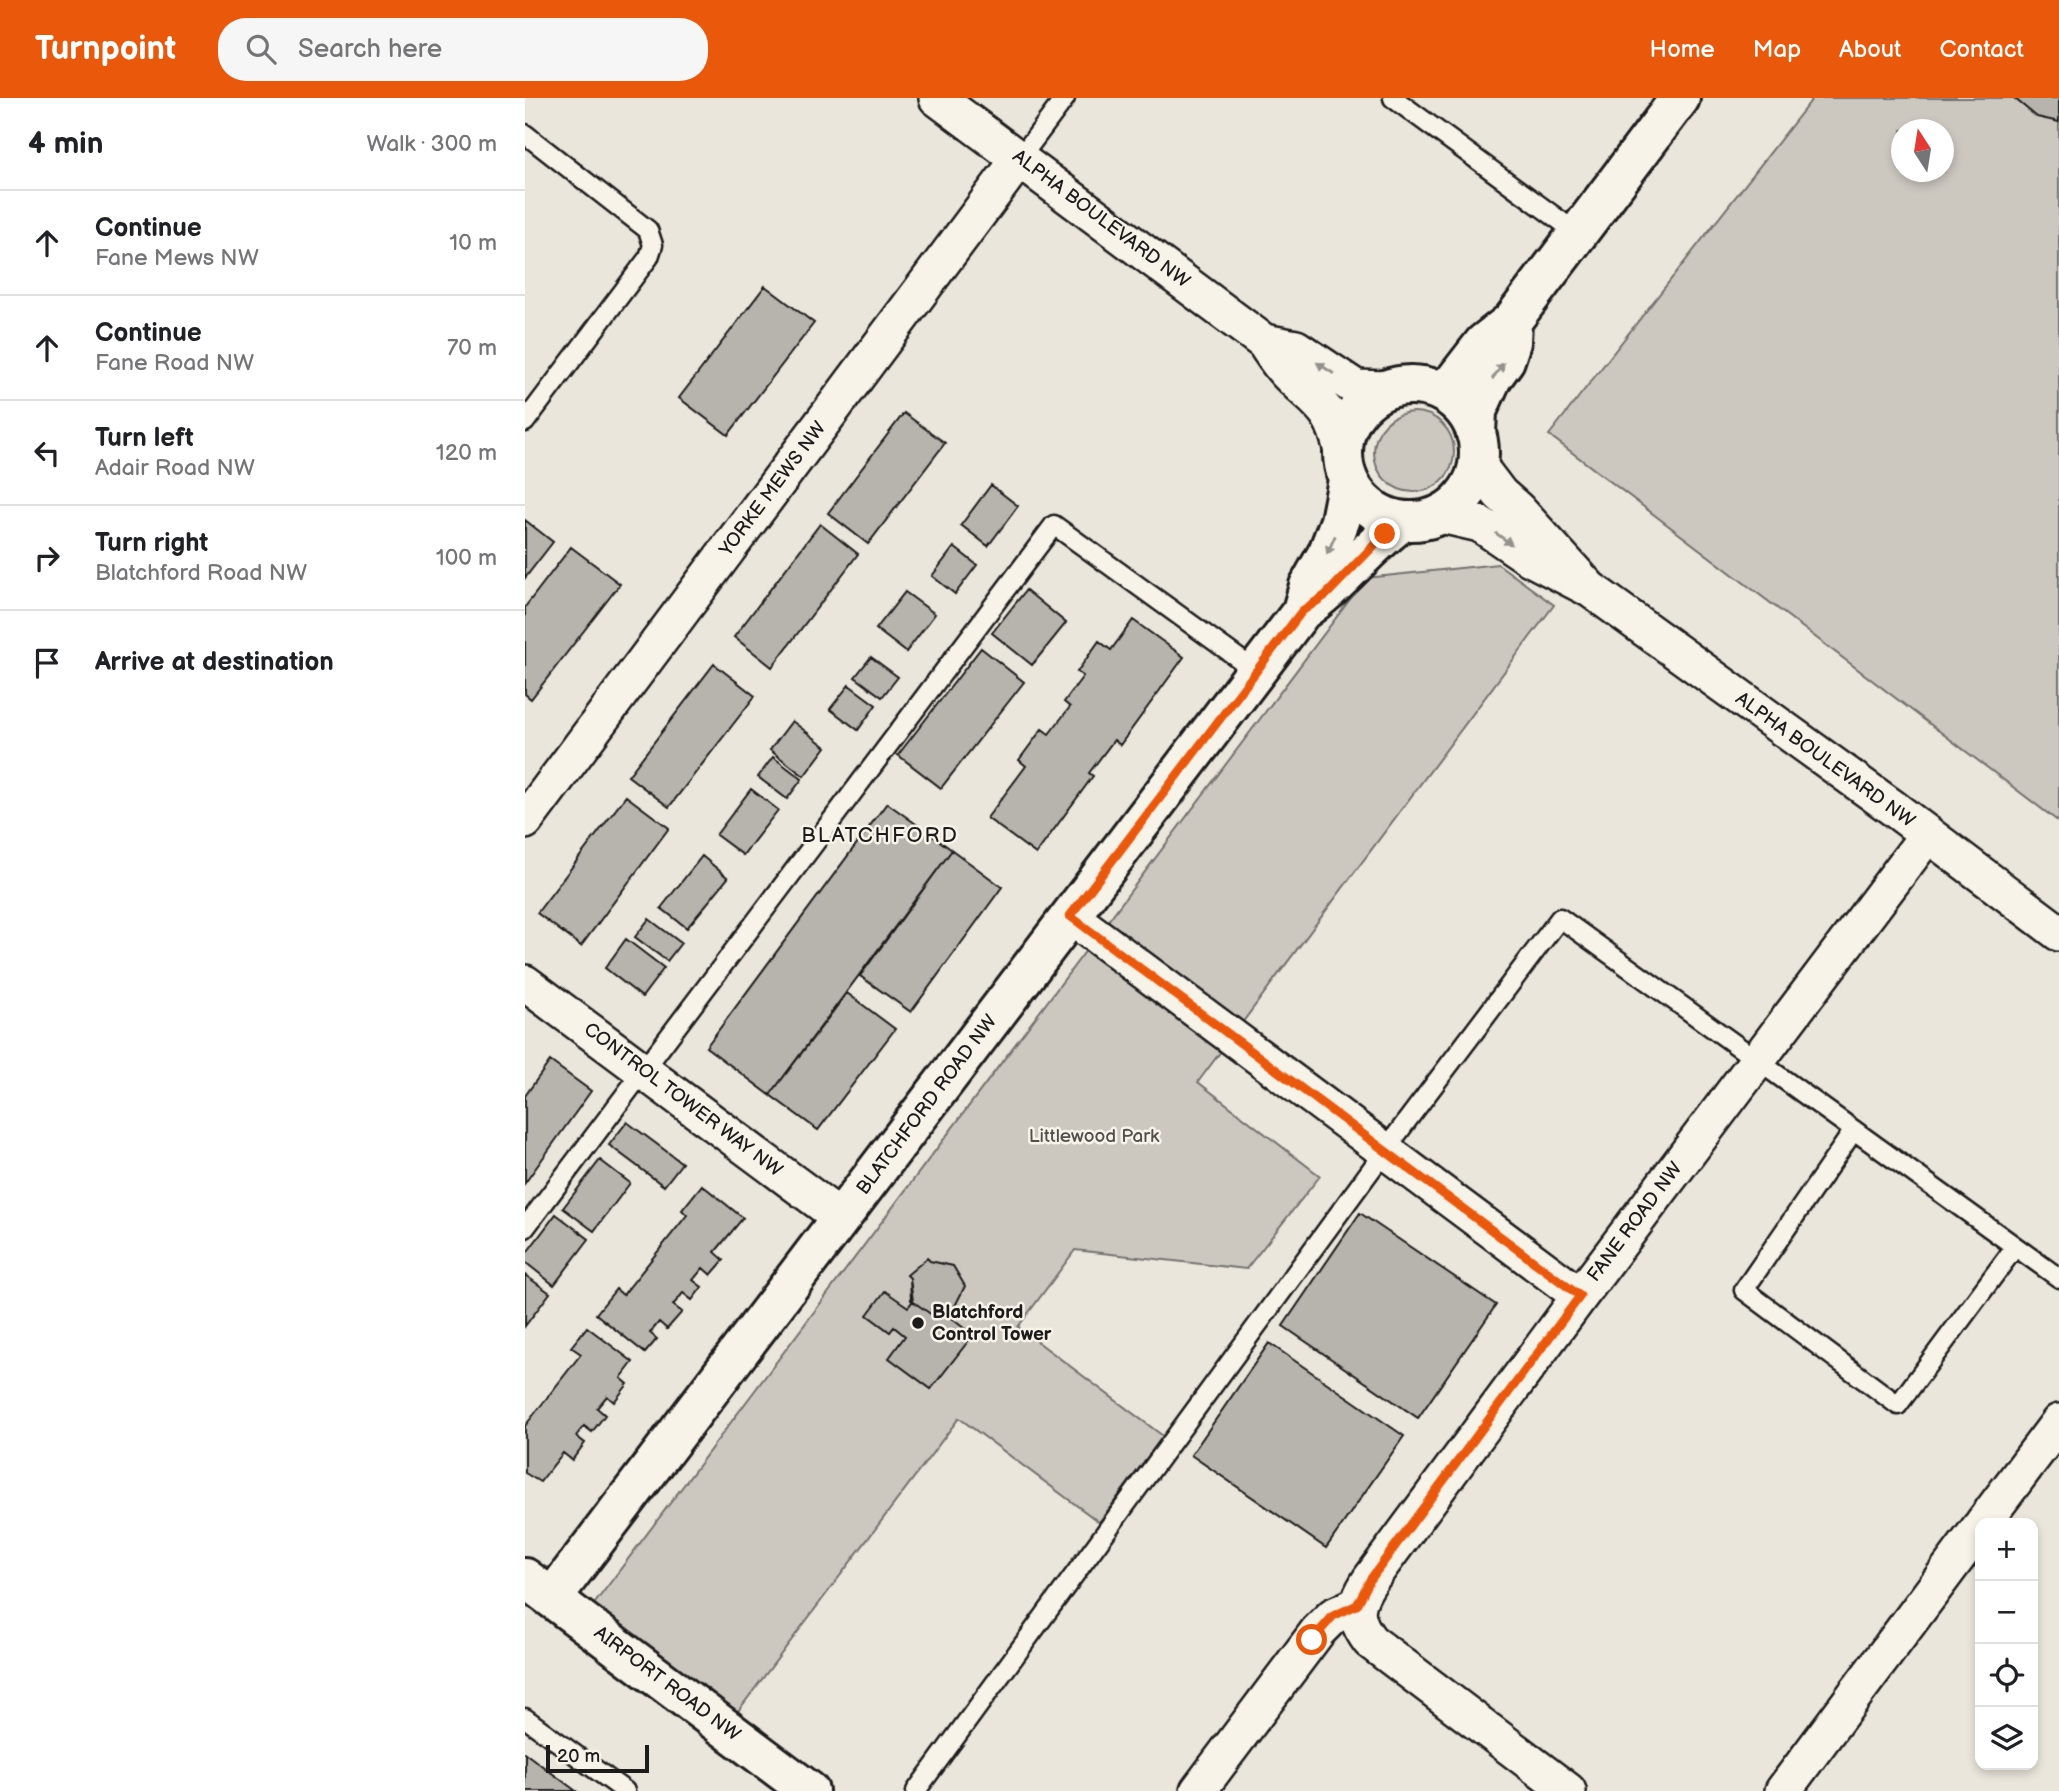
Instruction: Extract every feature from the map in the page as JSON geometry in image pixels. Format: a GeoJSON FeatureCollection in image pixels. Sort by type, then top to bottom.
{"type":"FeatureCollection","features":[{"type":"Feature","properties":{"kind":"street","name":"ALPHA BOULEVARD NW"},"geometry":{"type":"LineString","coordinates":[[937,98],[1264,342],[1286,372],[1325,407],[1337,427],[1345,466]]}},
{"type":"Feature","properties":{"kind":"street"},"geometry":{"type":"LineString","coordinates":[[1438,390],[1453,383],[1484,343],[1512,321],[1680,98]]}},
{"type":"Feature","properties":{"kind":"street","name":"YORKE MEWS NW"},"geometry":{"type":"LineString","coordinates":[[525,821],[1020,158]]}},
{"type":"Feature","properties":{"kind":"street"},"geometry":{"type":"LineString","coordinates":[[1477,449],[1470,419],[1461,407],[1438,390],[1413,385],[1375,394],[1356,412],[1344,438],[1345,466],[1354,492],[1374,511],[1403,521],[1424,520],[1456,505],[1474,479],[1477,449],[1477,411],[1492,378],[1505,360],[1511,342],[1512,321]]}},
{"type":"Feature","properties":{"kind":"street","name":"ALPHA BOULEVARD NW"},"geometry":{"type":"LineString","coordinates":[[1264,342],[1296,348],[1356,387],[1387,389]]}},
{"type":"Feature","properties":{"kind":"street","name":"ALPHA BOULEVARD NW"},"geometry":{"type":"LineString","coordinates":[[1477,449],[1500,494],[1590,589]]}},
{"type":"Feature","properties":{"kind":"street","name":"BLATCHFORD ROAD NW"},"geometry":{"type":"LineString","coordinates":[[1302,611],[1309,586],[1328,552],[1340,521],[1345,466]]}},
{"type":"Feature","properties":{"kind":"street","name":"ALPHA BOULEVARD NW"},"geometry":{"type":"LineString","coordinates":[[1441,514],[1480,524],[1530,558],[1590,589],[1928,834],[2059,933]]}},
{"type":"Feature","properties":{"kind":"street","name":"BLATCHFORD ROAD NW"},"geometry":{"type":"LineString","coordinates":[[538,1588],[841,1218],[1302,611],[1326,595],[1378,540],[1403,521]]}},
{"type":"Feature","properties":{"kind":"street","name":"FANE ROAD NW"},"geometry":{"type":"LineString","coordinates":[[1357,1605],[1370,1580],[1580,1296],[1928,834]]}},
{"type":"Feature","properties":{"kind":"street"},"geometry":{"type":"LineString","coordinates":[[1070,916],[1580,1296]]}},
{"type":"Feature","properties":{"kind":"street","name":"CONTROL TOWER WAY NW"},"geometry":{"type":"LineString","coordinates":[[525,983],[841,1218]]}},
{"type":"Feature","properties":{"kind":"street"},"geometry":{"type":"LineString","coordinates":[[1987,1518],[2059,1422]]}},
{"type":"Feature","properties":{"kind":"street"},"geometry":{"type":"LineString","coordinates":[[1783,1791],[1975,1534]]}},
{"type":"Feature","properties":{"kind":"street","name":"AIRPORT ROAD NW"},"geometry":{"type":"LineString","coordinates":[[538,1588],[809,1791]]}},
{"type":"Feature","properties":{"kind":"street"},"geometry":{"type":"LineString","coordinates":[[1198,1791],[1318,1630],[1333,1616],[1357,1605],[1361,1629],[1370,1641],[1568,1791]]}},
{"type":"Feature","properties":{"kind":"lane"},"geometry":{"type":"LineString","coordinates":[[1020,158],[1065,98]]}},
{"type":"Feature","properties":{"kind":"lane"},"geometry":{"type":"LineString","coordinates":[[1393,98],[1577,233]]}},
{"type":"Feature","properties":{"kind":"lane"},"geometry":{"type":"LineString","coordinates":[[525,134],[648,230],[653,245],[649,257],[525,422]]}},
{"type":"Feature","properties":{"kind":"lane"},"geometry":{"type":"LineString","coordinates":[[525,1228],[1054,525],[1256,671]]}},
{"type":"Feature","properties":{"kind":"lane"},"geometry":{"type":"LineString","coordinates":[[916,1791],[1384,1151],[1560,918],[2059,1278]]}},
{"type":"Feature","properties":{"kind":"lane"},"geometry":{"type":"LineString","coordinates":[[1854,1130],[1744,1290],[1898,1405],[2015,1247]]}},
{"type":"Feature","properties":{"kind":"lane"},"geometry":{"type":"LineString","coordinates":[[525,1718],[625,1791]]}},
{"type":"Feature","properties":{"kind":"green space"},"geometry":{"type":"Polygon","coordinates":[[[1813,98],[2059,98],[2059,822],[1549,435],[1813,98]]]}},
{"type":"Feature","properties":{"kind":"green space"},"geometry":{"type":"Polygon","coordinates":[[[1406,412],[1422,412],[1443,423],[1454,444],[1454,460],[1443,481],[1422,492],[1406,492],[1392,486],[1380,474],[1374,460],[1374,444],[1380,430],[1392,418],[1406,412]]]}},
{"type":"Feature","properties":{"kind":"green space","name":"Littlewood Park"},"geometry":{"type":"Polygon","coordinates":[[[1498,564],[1554,605],[1198,1082],[1320,1176],[1246,1269],[1075,1250],[1018,1327],[1163,1436],[1099,1522],[959,1418],[735,1715],[592,1607],[1366,578],[1498,564]]]}},
{"type":"Feature","properties":{"kind":"building"},"geometry":{"type":"Polygon","coordinates":[[[2014,98],[2059,98],[2059,122],[2037,117],[2014,98]]]}},
{"type":"Feature","properties":{"kind":"building"},"geometry":{"type":"Polygon","coordinates":[[[765,286],[814,323],[728,435],[679,398],[765,286]]]}},
{"type":"Feature","properties":{"kind":"building"},"geometry":{"type":"Polygon","coordinates":[[[904,413],[945,443],[868,544],[828,513],[904,413]]]}},
{"type":"Feature","properties":{"kind":"building"},"geometry":{"type":"Polygon","coordinates":[[[991,485],[1018,506],[988,546],[961,525],[991,485]]]}},
{"type":"Feature","properties":{"kind":"building"},"geometry":{"type":"Polygon","coordinates":[[[525,520],[553,542],[525,578],[525,520]]]}},
{"type":"Feature","properties":{"kind":"building"},"geometry":{"type":"Polygon","coordinates":[[[820,524],[858,554],[772,667],[734,637],[820,524]]]}},
{"type":"Feature","properties":{"kind":"building"},"geometry":{"type":"Polygon","coordinates":[[[571,547],[620,584],[531,699],[525,694],[525,607],[571,547]]]}},
{"type":"Feature","properties":{"kind":"building"},"geometry":{"type":"Polygon","coordinates":[[[954,547],[977,565],[955,594],[932,576],[954,547]]]}},
{"type":"Feature","properties":{"kind":"building"},"geometry":{"type":"Polygon","coordinates":[[[1026,590],[1066,623],[1032,665],[992,633],[1026,590]]]}},
{"type":"Feature","properties":{"kind":"building"},"geometry":{"type":"Polygon","coordinates":[[[905,592],[935,614],[906,652],[876,629],[905,592]]]}},
{"type":"Feature","properties":{"kind":"building"},"geometry":{"type":"Polygon","coordinates":[[[1133,620],[1184,657],[1120,745],[1114,740],[1089,773],[1093,776],[1036,854],[987,818],[1026,766],[1019,760],[1042,729],[1049,734],[1070,707],[1064,702],[1083,676],[1077,672],[1099,641],[1111,650],[1133,620]]]}},
{"type":"Feature","properties":{"kind":"building"},"geometry":{"type":"Polygon","coordinates":[[[981,648],[1024,682],[941,788],[898,755],[981,648]]]}},
{"type":"Feature","properties":{"kind":"building"},"geometry":{"type":"Polygon","coordinates":[[[871,657],[898,677],[882,697],[855,677],[871,657]]]}},
{"type":"Feature","properties":{"kind":"building"},"geometry":{"type":"Polygon","coordinates":[[[714,664],[755,696],[669,807],[628,776],[714,664]]]}},
{"type":"Feature","properties":{"kind":"building"},"geometry":{"type":"Polygon","coordinates":[[[849,685],[876,705],[858,730],[830,709],[849,685]]]}},
{"type":"Feature","properties":{"kind":"building"},"geometry":{"type":"Polygon","coordinates":[[[792,721],[826,747],[804,776],[770,750],[792,721]]]}},
{"type":"Feature","properties":{"kind":"building"},"geometry":{"type":"Polygon","coordinates":[[[773,757],[802,779],[787,799],[758,777],[773,757]]]}},
{"type":"Feature","properties":{"kind":"building"},"geometry":{"type":"Polygon","coordinates":[[[751,789],[778,810],[743,855],[716,835],[751,789]]]}},
{"type":"Feature","properties":{"kind":"building"},"geometry":{"type":"Polygon","coordinates":[[[626,796],[669,828],[581,946],[537,913],[626,796]]]}},
{"type":"Feature","properties":{"kind":"building"},"geometry":{"type":"Polygon","coordinates":[[[887,803],[952,850],[770,1095],[706,1047],[887,803]]]}},
{"type":"Feature","properties":{"kind":"building"},"geometry":{"type":"Polygon","coordinates":[[[952,850],[1002,887],[911,1012],[860,976],[952,850]]]}},
{"type":"Feature","properties":{"kind":"building"},"geometry":{"type":"Polygon","coordinates":[[[702,856],[728,878],[687,928],[661,908],[702,856]]]}},
{"type":"Feature","properties":{"kind":"building"},"geometry":{"type":"Polygon","coordinates":[[[649,919],[681,943],[667,961],[635,937],[649,919]]]}},
{"type":"Feature","properties":{"kind":"building"},"geometry":{"type":"Polygon","coordinates":[[[626,939],[664,968],[642,997],[605,968],[626,939]]]}},
{"type":"Feature","properties":{"kind":"building"},"geometry":{"type":"Polygon","coordinates":[[[847,993],[895,1029],[818,1130],[770,1095],[847,993]]]}},
{"type":"Feature","properties":{"kind":"building"},"geometry":{"type":"Polygon","coordinates":[[[550,1061],[591,1091],[525,1183],[525,1096],[550,1061]]]}},
{"type":"Feature","properties":{"kind":"building"},"geometry":{"type":"Polygon","coordinates":[[[627,1122],[682,1163],[664,1186],[609,1145],[627,1122]]]}},
{"type":"Feature","properties":{"kind":"building"},"geometry":{"type":"Polygon","coordinates":[[[600,1160],[630,1183],[594,1231],[563,1208],[600,1160]]]}},
{"type":"Feature","properties":{"kind":"building"},"geometry":{"type":"Polygon","coordinates":[[[702,1185],[743,1218],[715,1252],[724,1260],[711,1275],[703,1268],[693,1280],[702,1287],[692,1300],[683,1293],[673,1305],[682,1312],[667,1329],[659,1322],[650,1333],[657,1339],[645,1353],[596,1314],[616,1289],[623,1295],[687,1215],[682,1210],[702,1185]]]}},
{"type":"Feature","properties":{"kind":"building"},"geometry":{"type":"Polygon","coordinates":[[[1360,1213],[1496,1305],[1418,1418],[1283,1326],[1360,1213]]]}},
{"type":"Feature","properties":{"kind":"building"},"geometry":{"type":"Polygon","coordinates":[[[556,1214],[589,1239],[554,1285],[525,1262],[525,1255],[556,1214]]]}},
{"type":"Feature","properties":{"kind":"building"},"geometry":{"type":"Polygon","coordinates":[[[927,1258],[953,1266],[965,1286],[954,1308],[932,1315],[911,1300],[910,1278],[907,1275],[927,1258]]]}},
{"type":"Feature","properties":{"kind":"building","name":"Blatchford Control Tower"},"geometry":{"type":"Polygon","coordinates":[[[927,1258],[953,1266],[965,1286],[954,1308],[949,1310],[952,1319],[973,1335],[931,1389],[889,1358],[905,1336],[894,1327],[890,1332],[867,1315],[885,1291],[908,1307],[913,1301],[910,1278],[907,1275],[927,1258]]]}},
{"type":"Feature","properties":{"kind":"building"},"geometry":{"type":"Polygon","coordinates":[[[525,1275],[550,1293],[525,1326],[525,1275]]]}},
{"type":"Feature","properties":{"kind":"building"},"geometry":{"type":"Polygon","coordinates":[[[587,1327],[633,1362],[621,1378],[628,1384],[614,1402],[607,1396],[597,1408],[605,1415],[592,1432],[584,1426],[576,1436],[585,1443],[572,1460],[563,1453],[540,1482],[525,1473],[525,1426],[581,1354],[571,1347],[587,1327]]]}},
{"type":"Feature","properties":{"kind":"building"},"geometry":{"type":"Polygon","coordinates":[[[1269,1343],[1404,1436],[1326,1548],[1191,1455],[1269,1343]]]}},
{"type":"Feature","properties":{"kind":"building"},"geometry":{"type":"Polygon","coordinates":[[[525,1753],[576,1791],[525,1791],[525,1753]]]}},
{"type":"Feature","properties":{"kind":"place","name":"Blatchford Control Tower"},"geometry":{"type":"Point","coordinates":[918,1323]}},
{"type":"Feature","properties":{"kind":"district","name":"BLATCHFORD"},"geometry":{"type":"Point","coordinates":[880,835]}},
{"type":"Feature","properties":{"kind":"route"},"geometry":{"type":"LineString","coordinates":[[1312,1640],[1333,1616],[1357,1605],[1370,1580],[1580,1296],[1070,916],[1302,611],[1326,595],[1385,534]]}}]}
